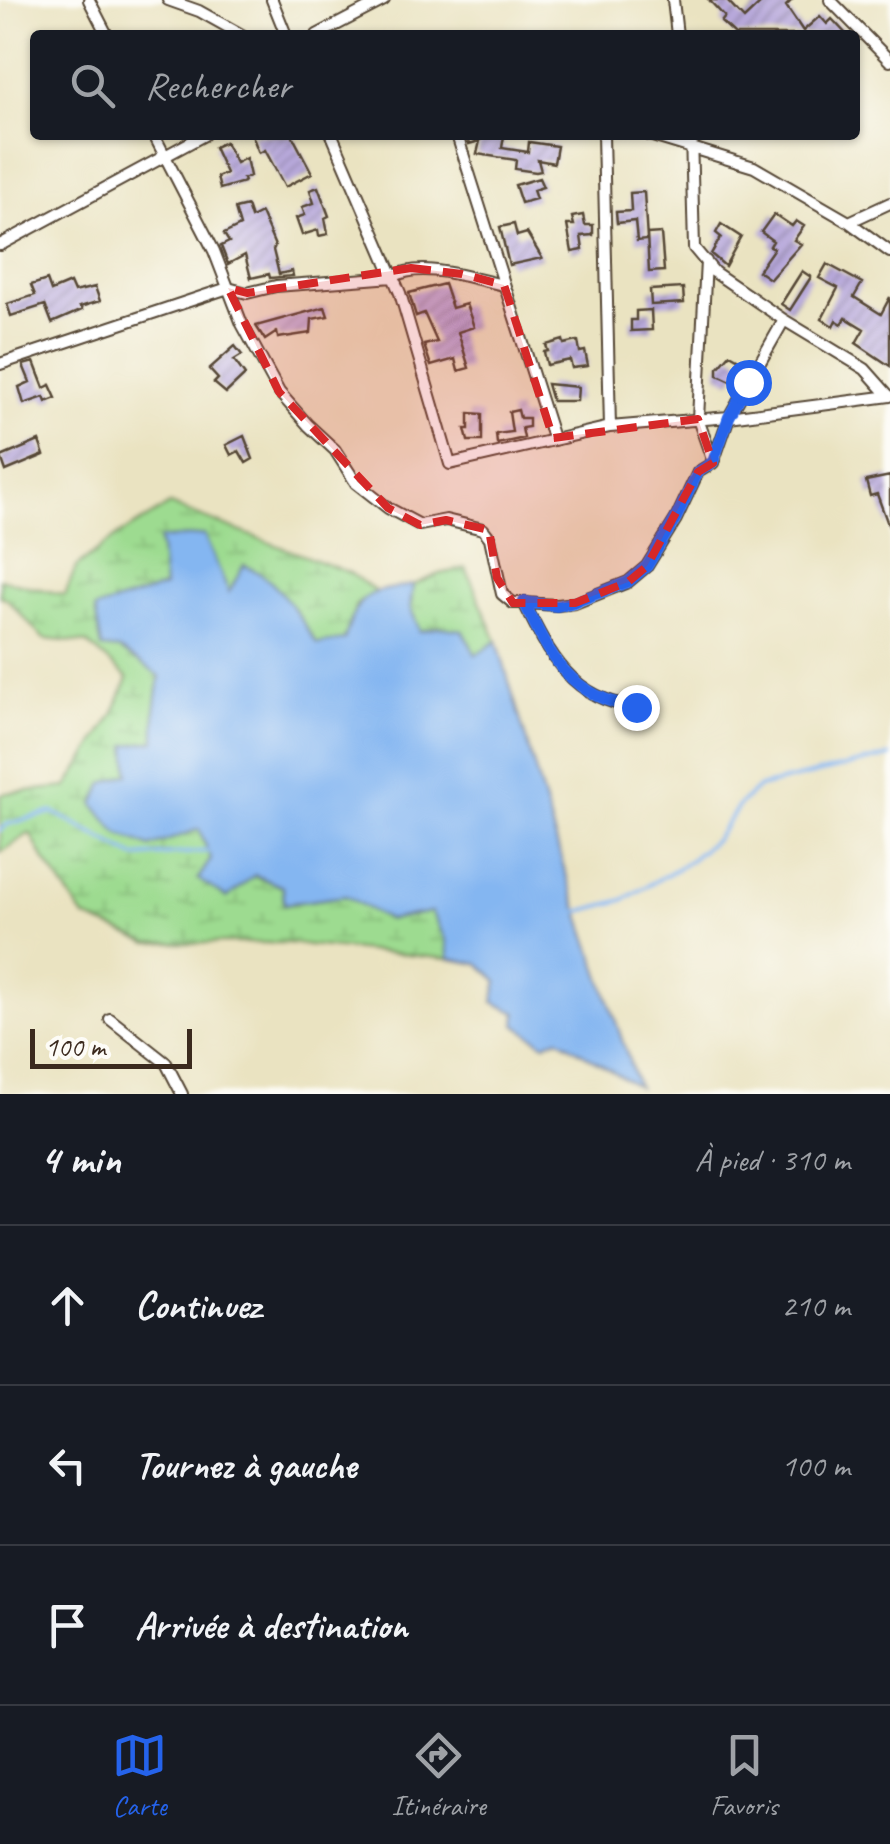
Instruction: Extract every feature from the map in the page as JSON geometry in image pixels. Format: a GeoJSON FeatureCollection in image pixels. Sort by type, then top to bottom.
{"type":"FeatureCollection","features":[{"type":"Feature","properties":{"kind":"street"},"geometry":{"type":"LineString","coordinates":[[89,0],[104,30]]}},
{"type":"Feature","properties":{"kind":"street"},"geometry":{"type":"LineString","coordinates":[[168,0],[233,30]]}},
{"type":"Feature","properties":{"kind":"street"},"geometry":{"type":"LineString","coordinates":[[272,0],[284,30]]}},
{"type":"Feature","properties":{"kind":"street"},"geometry":{"type":"LineString","coordinates":[[327,30],[384,0]]}},
{"type":"Feature","properties":{"kind":"street"},"geometry":{"type":"LineString","coordinates":[[673,0],[677,30]]}},
{"type":"Feature","properties":{"kind":"street"},"geometry":{"type":"LineString","coordinates":[[830,0],[860,30]]}},
{"type":"Feature","properties":{"kind":"street"},"geometry":{"type":"LineString","coordinates":[[860,30],[890,61]]}},
{"type":"Feature","properties":{"kind":"street"},"geometry":{"type":"LineString","coordinates":[[157,140],[214,251],[242,324],[280,392],[334,450],[356,482],[388,508],[420,525],[446,520],[483,529],[490,538],[502,594],[513,603],[557,606],[575,602],[628,582],[647,566],[698,472],[713,462],[729,417],[784,320]]}},
{"type":"Feature","properties":{"kind":"street"},"geometry":{"type":"LineString","coordinates":[[0,245],[196,140]]}},
{"type":"Feature","properties":{"kind":"street"},"geometry":{"type":"LineString","coordinates":[[334,140],[393,277],[450,464],[610,427],[729,417],[890,396]]}},
{"type":"Feature","properties":{"kind":"street"},"geometry":{"type":"LineString","coordinates":[[459,140],[554,438]]}},
{"type":"Feature","properties":{"kind":"street"},"geometry":{"type":"LineString","coordinates":[[602,140],[610,427]]}},
{"type":"Feature","properties":{"kind":"street"},"geometry":{"type":"LineString","coordinates":[[890,252],[849,222],[754,166],[692,140],[694,248],[714,272],[864,369],[890,396]]}},
{"type":"Feature","properties":{"kind":"street"},"geometry":{"type":"LineString","coordinates":[[849,222],[890,204]]}},
{"type":"Feature","properties":{"kind":"street"},"geometry":{"type":"LineString","coordinates":[[706,260],[698,420],[713,462]]}},
{"type":"Feature","properties":{"kind":"street"},"geometry":{"type":"LineString","coordinates":[[0,364],[228,288],[247,293],[276,286],[393,277],[411,268],[462,274],[504,286]]}},
{"type":"Feature","properties":{"kind":"street"},"geometry":{"type":"LineString","coordinates":[[524,602],[546,648],[563,672],[585,690],[636,707]]}},
{"type":"Feature","properties":{"kind":"street"},"geometry":{"type":"LineString","coordinates":[[110,1019],[166,1063],[182,1094]]}},
{"type":"Feature","properties":{"kind":"highlighted area"},"geometry":{"type":"Polygon","coordinates":[[[411,268],[462,274],[504,285],[553,438],[698,419],[713,463],[698,472],[647,566],[628,582],[575,603],[513,603],[497,578],[489,530],[446,520],[420,525],[388,508],[279,392],[228,288],[247,293],[411,268]]]}},
{"type":"Feature","properties":{"kind":"green space"},"geometry":{"type":"Polygon","coordinates":[[[170,505],[350,573],[375,591],[356,605],[345,641],[316,644],[294,608],[244,565],[230,593],[164,587],[144,595],[120,650],[160,675],[155,742],[139,743],[199,829],[211,859],[283,887],[284,904],[346,896],[388,920],[431,912],[446,940],[449,959],[289,943],[148,943],[84,917],[30,833],[0,853],[0,796],[67,787],[114,713],[128,678],[87,643],[44,639],[0,596],[0,579],[65,595],[76,567],[117,536],[170,505]]]}},
{"type":"Feature","properties":{"kind":"green space"},"geometry":{"type":"Polygon","coordinates":[[[466,568],[497,641],[475,655],[440,627],[420,631],[410,607],[413,585],[466,568]]]}},
{"type":"Feature","properties":{"kind":"water"},"geometry":{"type":"Polygon","coordinates":[[[204,535],[229,592],[244,565],[256,571],[286,598],[317,644],[344,640],[354,612],[373,593],[413,585],[410,607],[420,631],[440,627],[462,630],[476,655],[497,641],[564,868],[638,1087],[558,1038],[545,1044],[516,1025],[517,1013],[493,1002],[498,981],[479,964],[449,959],[446,940],[431,912],[388,920],[346,896],[284,904],[283,887],[255,875],[227,898],[198,879],[211,859],[199,829],[150,847],[117,833],[94,804],[104,783],[129,774],[127,745],[155,741],[160,676],[120,650],[102,648],[95,609],[164,587],[159,539],[204,535]]]}},
{"type":"Feature","properties":{"kind":"building"},"geometry":{"type":"Polygon","coordinates":[[[709,0],[726,0],[744,19],[764,0],[792,0],[786,6],[802,30],[730,30],[721,22],[725,17],[709,0]]]}},
{"type":"Feature","properties":{"kind":"building"},"geometry":{"type":"Polygon","coordinates":[[[820,16],[827,24],[832,19],[842,30],[804,30],[820,16]]]}},
{"type":"Feature","properties":{"kind":"building"},"geometry":{"type":"Polygon","coordinates":[[[254,140],[295,140],[312,173],[285,187],[265,150],[259,153],[254,140]]]}},
{"type":"Feature","properties":{"kind":"building"},"geometry":{"type":"Polygon","coordinates":[[[468,140],[503,140],[502,148],[528,152],[529,142],[557,146],[554,163],[538,160],[541,171],[536,172],[515,169],[516,160],[477,154],[480,141],[469,144],[468,140]]]}},
{"type":"Feature","properties":{"kind":"building"},"geometry":{"type":"Polygon","coordinates":[[[225,142],[236,163],[246,158],[250,176],[244,182],[220,189],[217,177],[226,173],[214,147],[225,142]]]}},
{"type":"Feature","properties":{"kind":"building"},"geometry":{"type":"Polygon","coordinates":[[[539,178],[543,187],[533,190],[536,199],[521,203],[515,185],[539,178]]]}},
{"type":"Feature","properties":{"kind":"building"},"geometry":{"type":"Polygon","coordinates":[[[318,187],[329,216],[325,218],[328,234],[319,236],[318,230],[302,235],[296,218],[305,215],[302,207],[314,203],[310,190],[318,187]]]}},
{"type":"Feature","properties":{"kind":"building"},"geometry":{"type":"Polygon","coordinates":[[[644,192],[647,240],[637,241],[635,221],[617,223],[616,212],[631,211],[630,193],[644,192]]]}},
{"type":"Feature","properties":{"kind":"building"},"geometry":{"type":"Polygon","coordinates":[[[247,206],[251,218],[261,213],[275,246],[279,274],[292,271],[293,276],[270,278],[269,274],[251,278],[245,255],[228,264],[221,246],[229,242],[224,234],[240,226],[235,209],[247,206]]]}},
{"type":"Feature","properties":{"kind":"building"},"geometry":{"type":"Polygon","coordinates":[[[774,214],[792,226],[796,221],[804,226],[794,240],[801,244],[770,279],[758,271],[774,248],[770,246],[773,241],[761,232],[774,214]]]}},
{"type":"Feature","properties":{"kind":"building"},"geometry":{"type":"Polygon","coordinates":[[[583,215],[585,225],[593,225],[593,235],[581,236],[583,250],[572,252],[567,225],[574,225],[572,217],[583,215]]]}},
{"type":"Feature","properties":{"kind":"building"},"geometry":{"type":"Polygon","coordinates":[[[514,224],[517,236],[527,233],[542,258],[509,265],[500,227],[514,224]]]}},
{"type":"Feature","properties":{"kind":"building"},"geometry":{"type":"Polygon","coordinates":[[[721,224],[741,237],[725,266],[711,254],[721,237],[716,233],[721,224]]]}},
{"type":"Feature","properties":{"kind":"building"},"geometry":{"type":"Polygon","coordinates":[[[661,233],[664,271],[649,272],[647,234],[661,233]]]}},
{"type":"Feature","properties":{"kind":"building"},"geometry":{"type":"Polygon","coordinates":[[[827,264],[862,283],[854,297],[881,314],[890,297],[890,366],[856,343],[864,329],[846,318],[842,324],[836,320],[833,326],[822,319],[838,288],[819,278],[827,264]]]}},
{"type":"Feature","properties":{"kind":"building"},"geometry":{"type":"Polygon","coordinates":[[[802,271],[811,277],[790,310],[781,304],[802,271]]]}},
{"type":"Feature","properties":{"kind":"building"},"geometry":{"type":"Polygon","coordinates":[[[47,280],[51,291],[70,283],[74,292],[95,287],[100,301],[52,323],[45,305],[11,316],[7,304],[35,295],[31,285],[47,280]]]}},
{"type":"Feature","properties":{"kind":"building"},"geometry":{"type":"Polygon","coordinates":[[[444,284],[452,308],[466,304],[474,327],[458,332],[469,368],[458,371],[455,359],[431,366],[424,345],[437,342],[424,313],[416,316],[409,293],[444,284]]]}},
{"type":"Feature","properties":{"kind":"building"},"geometry":{"type":"Polygon","coordinates":[[[683,288],[684,303],[651,305],[650,290],[683,288]]]}},
{"type":"Feature","properties":{"kind":"building"},"geometry":{"type":"Polygon","coordinates":[[[325,307],[328,316],[312,319],[311,333],[278,338],[277,332],[265,340],[256,326],[325,307]]]}},
{"type":"Feature","properties":{"kind":"building"},"geometry":{"type":"Polygon","coordinates":[[[651,310],[652,330],[631,331],[636,311],[651,310]]]}},
{"type":"Feature","properties":{"kind":"building"},"geometry":{"type":"Polygon","coordinates":[[[563,340],[564,344],[578,341],[588,366],[572,368],[570,360],[547,365],[546,345],[563,340]]]}},
{"type":"Feature","properties":{"kind":"building"},"geometry":{"type":"Polygon","coordinates":[[[235,346],[242,355],[234,360],[245,375],[226,393],[214,383],[218,379],[209,369],[235,346]]]}},
{"type":"Feature","properties":{"kind":"building"},"geometry":{"type":"Polygon","coordinates":[[[730,354],[744,362],[731,381],[718,375],[718,368],[730,354]]]}},
{"type":"Feature","properties":{"kind":"building"},"geometry":{"type":"Polygon","coordinates":[[[34,362],[44,388],[50,385],[56,398],[46,402],[44,397],[24,404],[19,387],[30,382],[23,365],[34,362]]]}},
{"type":"Feature","properties":{"kind":"building"},"geometry":{"type":"Polygon","coordinates":[[[547,384],[578,387],[577,401],[552,401],[547,384]]]}},
{"type":"Feature","properties":{"kind":"building"},"geometry":{"type":"Polygon","coordinates":[[[518,410],[520,418],[529,418],[529,427],[522,428],[524,438],[497,444],[496,434],[512,432],[509,412],[518,410]]]}},
{"type":"Feature","properties":{"kind":"building"},"geometry":{"type":"Polygon","coordinates":[[[469,413],[482,414],[482,441],[468,441],[465,429],[469,429],[469,413]]]}},
{"type":"Feature","properties":{"kind":"building"},"geometry":{"type":"Polygon","coordinates":[[[244,436],[253,459],[246,463],[239,451],[231,455],[226,445],[244,436]]]}},
{"type":"Feature","properties":{"kind":"building"},"geometry":{"type":"Polygon","coordinates":[[[39,441],[44,455],[6,471],[1,457],[39,441]]]}},
{"type":"Feature","properties":{"kind":"building"},"geometry":{"type":"Polygon","coordinates":[[[890,476],[889,527],[877,494],[870,496],[866,481],[890,476]]]}},
{"type":"Feature","properties":{"kind":"waterway"},"geometry":{"type":"LineString","coordinates":[[577,912],[623,900],[685,864],[716,839],[740,804],[759,787],[890,756]]}},
{"type":"Feature","properties":{"kind":"waterway"},"geometry":{"type":"LineString","coordinates":[[0,830],[8,824],[53,812],[135,857],[210,851]]}},
{"type":"Feature","properties":{"kind":"route"},"geometry":{"type":"LineString","coordinates":[[636,707],[585,690],[563,672],[546,648],[524,602],[557,606],[575,602],[628,582],[647,566],[698,472],[713,462],[729,417],[748,382]]}}]}
